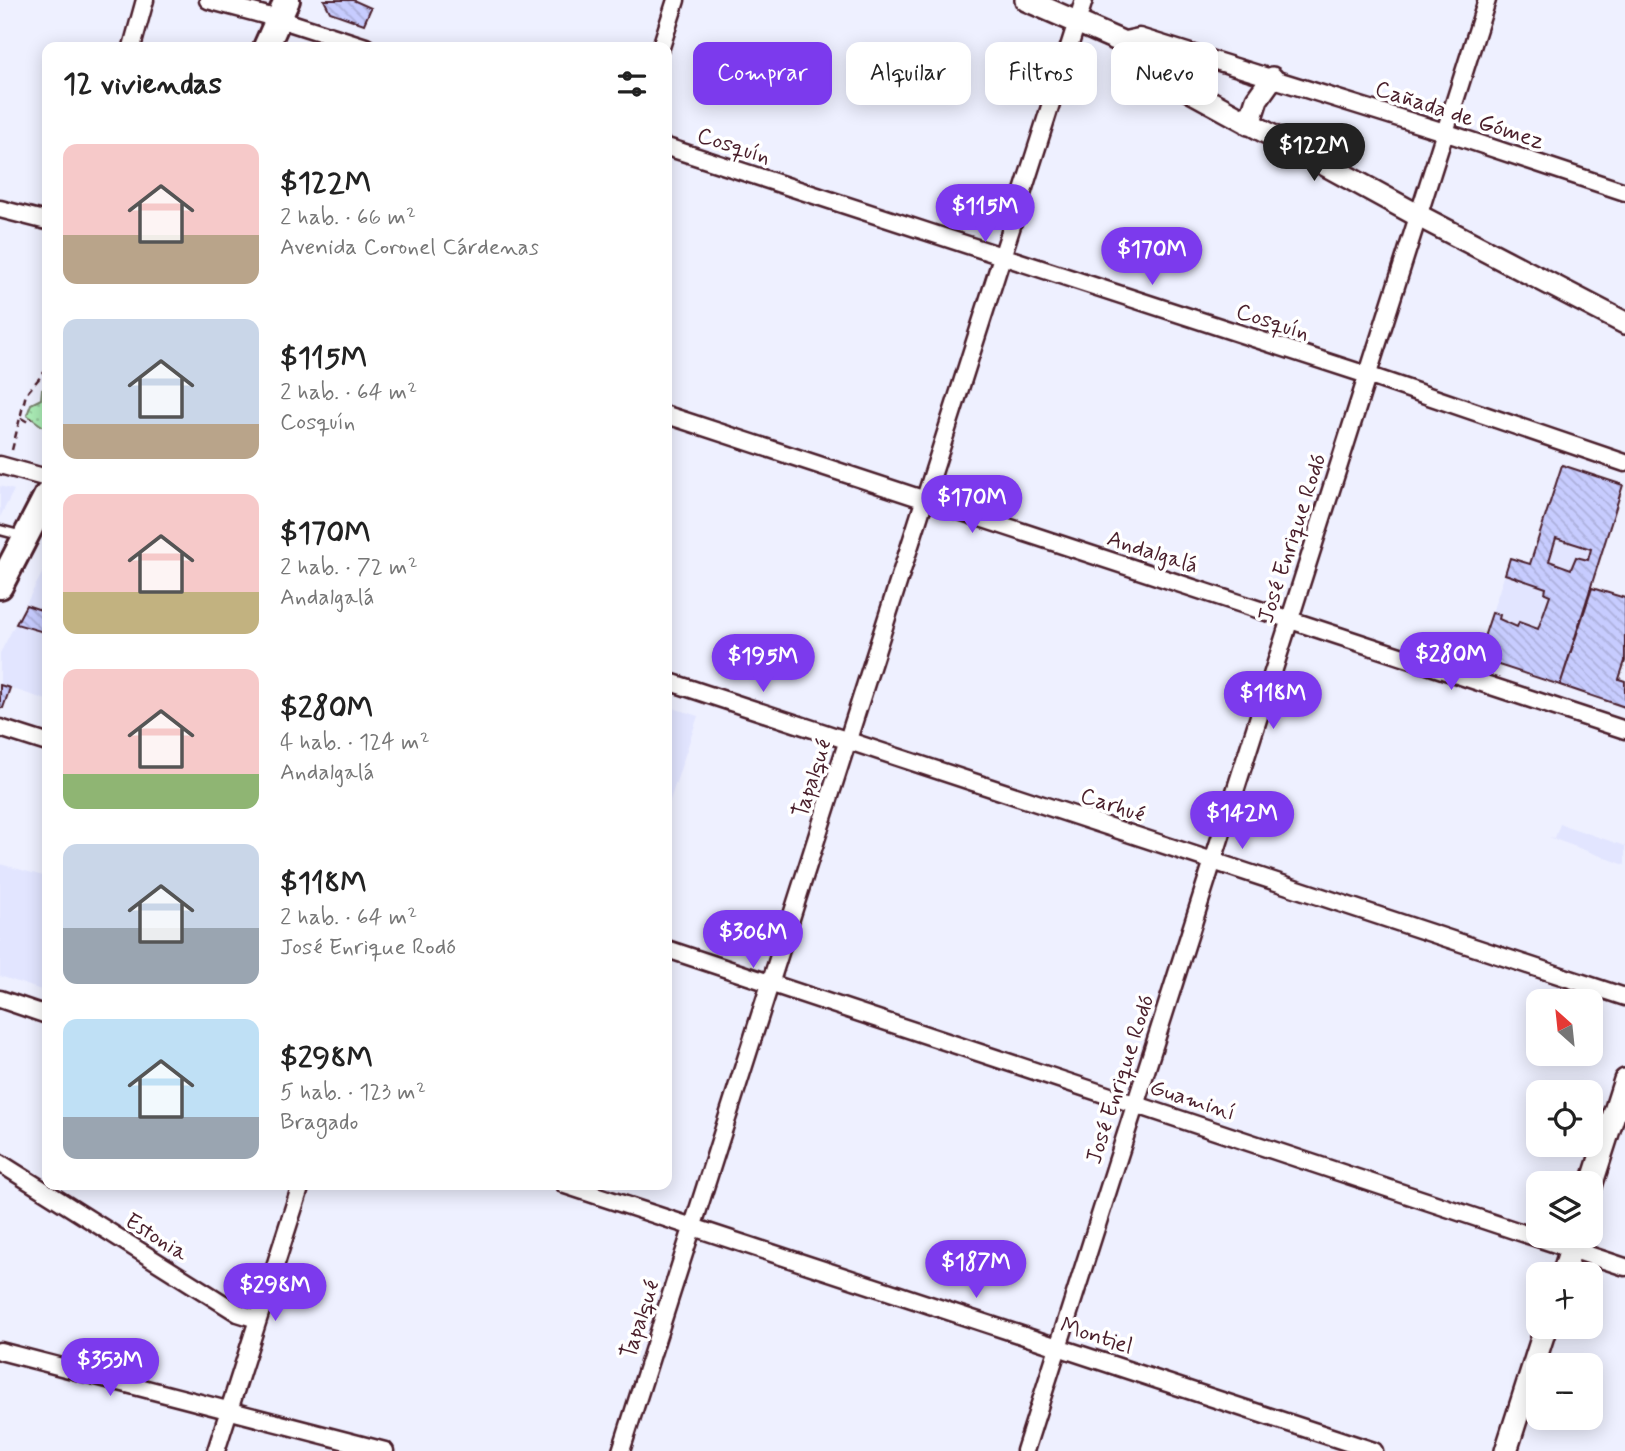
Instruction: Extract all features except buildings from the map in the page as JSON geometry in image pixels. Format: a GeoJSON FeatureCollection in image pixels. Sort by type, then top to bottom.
{"type":"FeatureCollection","features":[{"type":"Feature","properties":{"kind":"main road"},"geometry":{"type":"LineString","coordinates":[[268,42],[283,9]]}},
{"type":"Feature","properties":{"kind":"main road"},"geometry":{"type":"LineString","coordinates":[[0,586],[42,505]]}},
{"type":"Feature","properties":{"kind":"street"},"geometry":{"type":"LineString","coordinates":[[133,42],[145,0]]}},
{"type":"Feature","properties":{"kind":"street"},"geometry":{"type":"LineString","coordinates":[[208,0],[283,9],[355,42]]}},
{"type":"Feature","properties":{"kind":"street"},"geometry":{"type":"LineString","coordinates":[[663,42],[676,0]]}},
{"type":"Feature","properties":{"kind":"street"},"geometry":{"type":"LineString","coordinates":[[1026,0],[1120,41],[1130,58],[1417,215],[1625,323]]}},
{"type":"Feature","properties":{"kind":"street","name":"Tapalqué"},"geometry":{"type":"LineString","coordinates":[[621,1451],[1084,0]]}},
{"type":"Feature","properties":{"kind":"street","name":"José Enrique Rodó"},"geometry":{"type":"LineString","coordinates":[[1025,1451],[1487,0]]}},
{"type":"Feature","properties":{"kind":"street","name":"Cañada de Gómez"},"geometry":{"type":"LineString","coordinates":[[1120,41],[1139,37],[1444,132],[1625,192]]}},
{"type":"Feature","properties":{"kind":"street"},"geometry":{"type":"LineString","coordinates":[[1249,124],[1257,99],[1272,78]]}},
{"type":"Feature","properties":{"kind":"street","name":"Cosquín"},"geometry":{"type":"LineString","coordinates":[[672,149],[1367,375],[1625,463]]}},
{"type":"Feature","properties":{"kind":"street"},"geometry":{"type":"LineString","coordinates":[[0,209],[42,220]]}},
{"type":"Feature","properties":{"kind":"street","name":"Andalgalá"},"geometry":{"type":"LineString","coordinates":[[672,417],[1625,730]]}},
{"type":"Feature","properties":{"kind":"street"},"geometry":{"type":"LineString","coordinates":[[4,466],[42,477]]}},
{"type":"Feature","properties":{"kind":"street","name":"Carhué"},"geometry":{"type":"LineString","coordinates":[[672,683],[1625,997]]}},
{"type":"Feature","properties":{"kind":"street"},"geometry":{"type":"LineString","coordinates":[[0,728],[42,742]]}},
{"type":"Feature","properties":{"kind":"street","name":"Guaminí"},"geometry":{"type":"LineString","coordinates":[[672,951],[1134,1104],[1526,1227]]}},
{"type":"Feature","properties":{"kind":"street"},"geometry":{"type":"LineString","coordinates":[[0,999],[42,1013]]}},
{"type":"Feature","properties":{"kind":"street"},"geometry":{"type":"LineString","coordinates":[[1596,1171],[1625,1080]]}},
{"type":"Feature","properties":{"kind":"street","name":"Estonia"},"geometry":{"type":"LineString","coordinates":[[0,1163],[42,1189]]}},
{"type":"Feature","properties":{"kind":"street","name":"Estonia"},"geometry":{"type":"LineString","coordinates":[[43,1190],[238,1313],[257,1320]]}},
{"type":"Feature","properties":{"kind":"street"},"geometry":{"type":"LineString","coordinates":[[216,1451],[299,1190]]}},
{"type":"Feature","properties":{"kind":"street","name":"Montiel"},"geometry":{"type":"LineString","coordinates":[[580,1190],[1374,1451]]}},
{"type":"Feature","properties":{"kind":"street","name":"Guaminí"},"geometry":{"type":"LineString","coordinates":[[1585,1248],[1625,1267]]}},
{"type":"Feature","properties":{"kind":"street"},"geometry":{"type":"LineString","coordinates":[[1506,1451],[1542,1339]]}},
{"type":"Feature","properties":{"kind":"street"},"geometry":{"type":"LineString","coordinates":[[0,1351],[385,1451]]}},
{"type":"Feature","properties":{"kind":"lane"},"geometry":{"type":"LineString","coordinates":[[0,530],[26,537]]}},
{"type":"Feature","properties":{"kind":"path"},"geometry":{"type":"LineString","coordinates":[[4,466],[26,394],[42,375]]}},
{"type":"Feature","properties":{"kind":"path"},"geometry":{"type":"LineString","coordinates":[[20,418],[29,422],[32,418]]}},
{"type":"Feature","properties":{"kind":"shaded area"},"geometry":{"type":"Polygon","coordinates":[[[1562,465],[1623,485],[1560,685],[1477,658],[1510,558],[1530,564],[1562,465]]]}},
{"type":"Feature","properties":{"kind":"shaded area"},"geometry":{"type":"Polygon","coordinates":[[[0,486],[14,490],[0,517],[0,486]]]}},
{"type":"Feature","properties":{"kind":"shaded area"},"geometry":{"type":"Polygon","coordinates":[[[42,573],[42,698],[10,688],[3,708],[0,708],[0,653],[42,573]]]}},
{"type":"Feature","properties":{"kind":"shaded area"},"geometry":{"type":"Polygon","coordinates":[[[672,708],[698,716],[672,794],[672,708]]]}},
{"type":"Feature","properties":{"kind":"shaded area"},"geometry":{"type":"Polygon","coordinates":[[[1560,824],[1625,846],[1625,865],[1549,837],[1555,838],[1560,824]]]}},
{"type":"Feature","properties":{"kind":"shaded area"},"geometry":{"type":"Polygon","coordinates":[[[0,864],[42,876],[42,990],[0,976],[0,864]]]}},
{"type":"Feature","properties":{"kind":"green space"},"geometry":{"type":"Polygon","coordinates":[[[42,389],[42,426],[27,415],[31,404],[41,399],[42,389]]]}}]}
